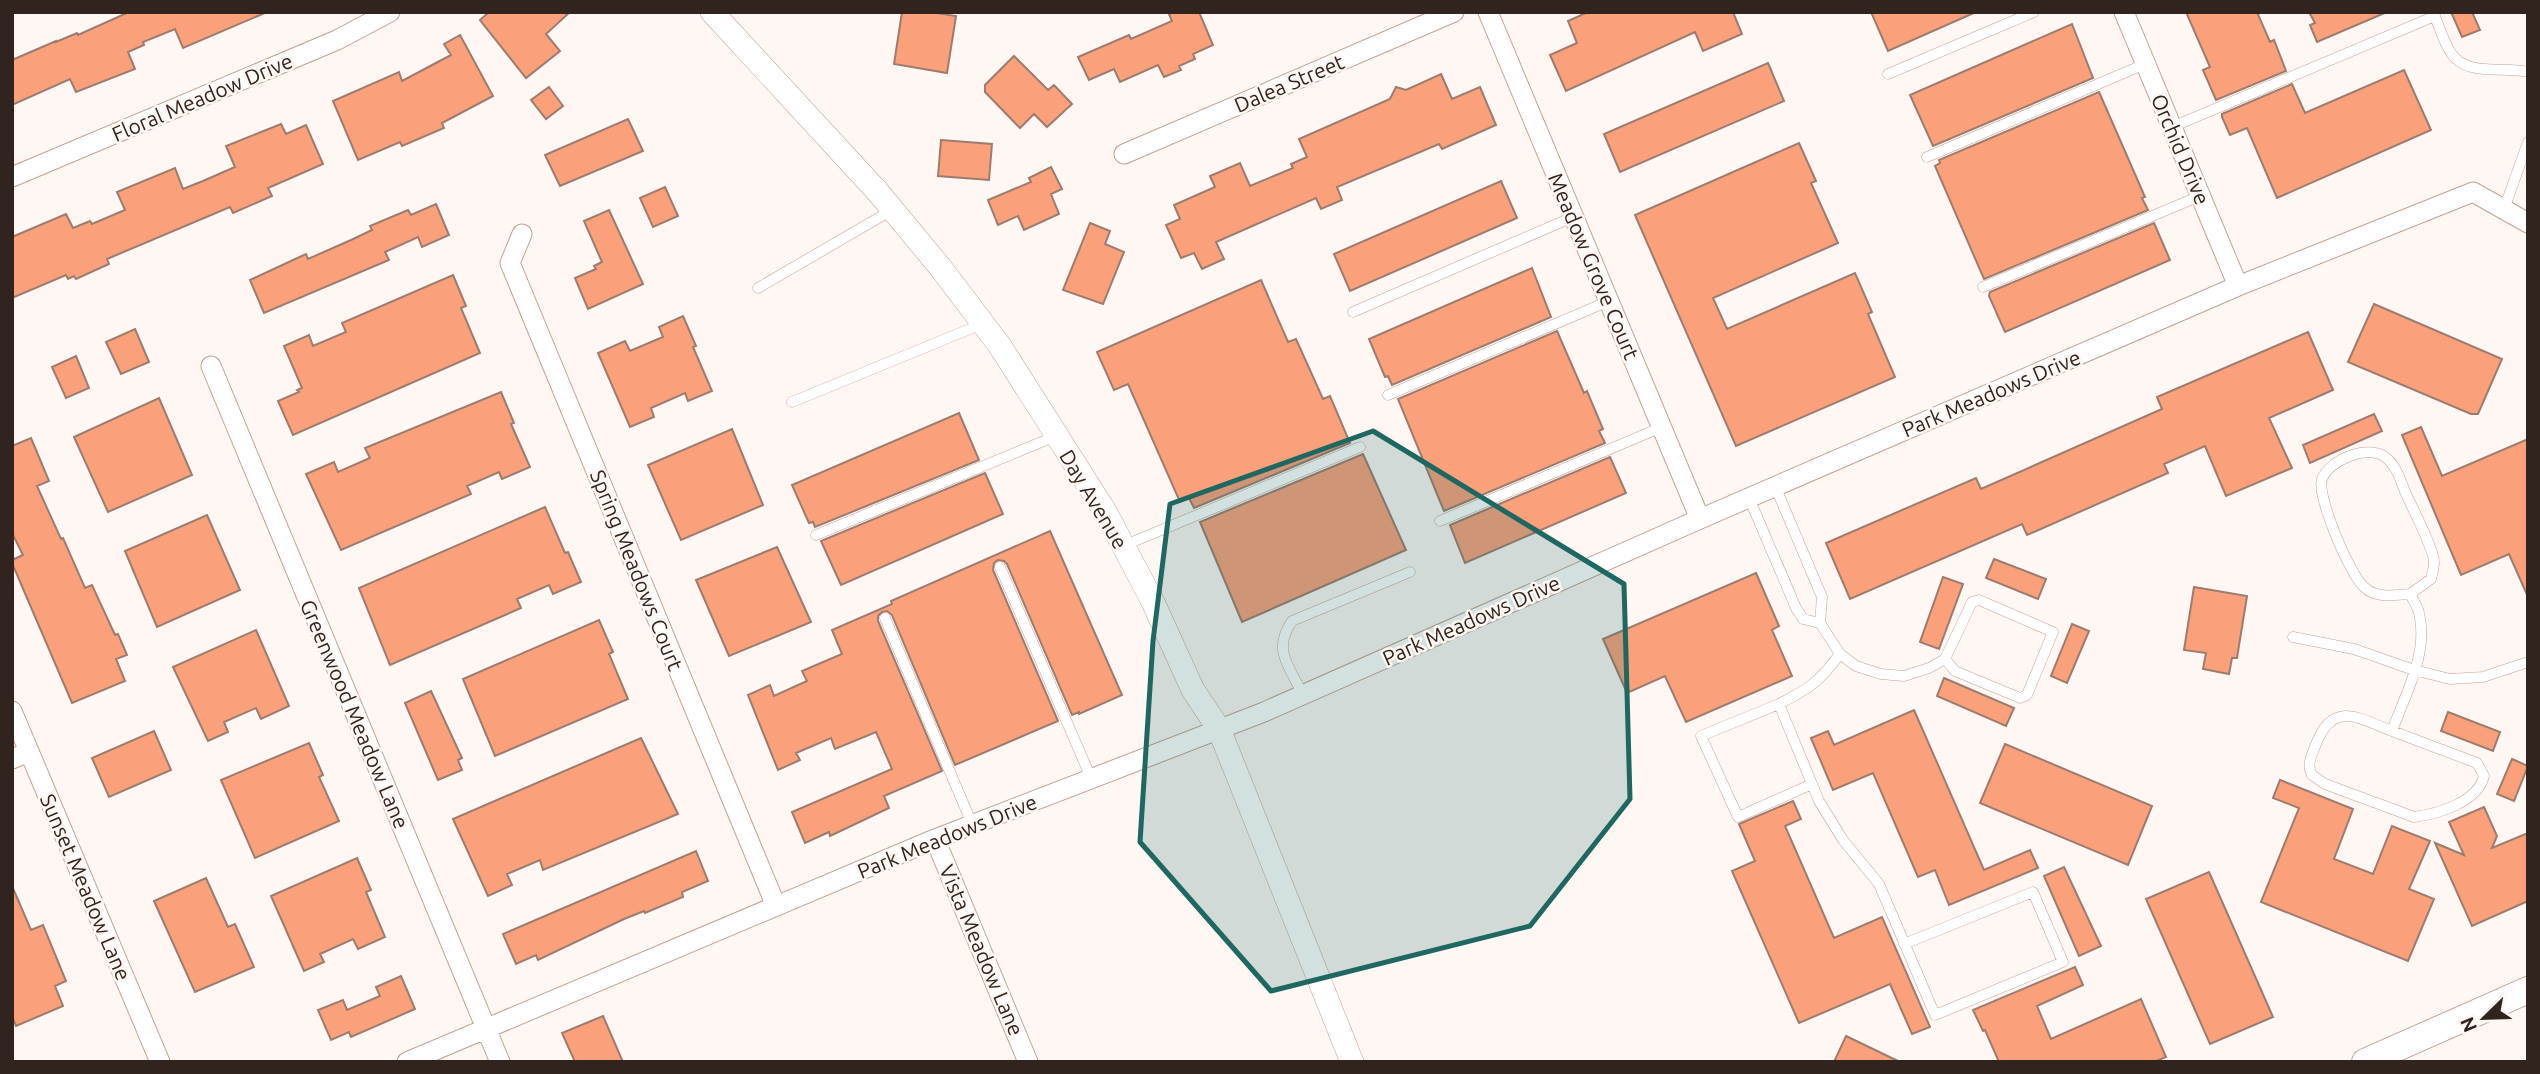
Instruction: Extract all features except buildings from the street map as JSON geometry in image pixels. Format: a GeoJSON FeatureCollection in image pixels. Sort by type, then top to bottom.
{"type":"FeatureCollection","features":[{"type":"Feature","properties":{"kind":"main road"},"geometry":{"type":"LineString","coordinates":[[2365,1062],[2528,990]]}},
{"type":"Feature","properties":{"kind":"street","name":"Floral Meadow Drive"},"geometry":{"type":"LineString","coordinates":[[12,177],[337,40],[390,12]]}},
{"type":"Feature","properties":{"kind":"street","name":"Day Avenue"},"geometry":{"type":"LineString","coordinates":[[712,12],[893,210],[940,267],[1000,346],[1105,513],[1152,600],[1193,690],[1219,729],[1352,1062]]}},
{"type":"Feature","properties":{"kind":"street","name":"Dalea Street"},"geometry":{"type":"LineString","coordinates":[[1124,154],[1454,12]]}},
{"type":"Feature","properties":{"kind":"street","name":"Meadow Grove Court"},"geometry":{"type":"LineString","coordinates":[[1488,12],[1700,519]]}},
{"type":"Feature","properties":{"kind":"street","name":"Orchid Drive"},"geometry":{"type":"LineString","coordinates":[[2124,12],[2238,286]]}},
{"type":"Feature","properties":{"kind":"street","name":"Park Meadows Drive"},"geometry":{"type":"LineString","coordinates":[[407,1062],[935,839],[1303,695],[1775,486],[2238,286],[2473,192],[2528,223]]}},
{"type":"Feature","properties":{"kind":"street","name":"Spring Meadows Court"},"geometry":{"type":"LineString","coordinates":[[522,234],[510,263],[776,906]]}},
{"type":"Feature","properties":{"kind":"street","name":"Greenwood Meadow Lane"},"geometry":{"type":"LineString","coordinates":[[211,366],[500,1062]]}},
{"type":"Feature","properties":{"kind":"street","name":"Sunset Meadow Lane"},"geometry":{"type":"LineString","coordinates":[[12,711],[21,756],[160,1062]]}},
{"type":"Feature","properties":{"kind":"street","name":"Vista Meadow Lane"},"geometry":{"type":"LineString","coordinates":[[935,839],[1028,1062]]}},
{"type":"Feature","properties":{"kind":"lane"},"geometry":{"type":"LineString","coordinates":[[1888,74],[2034,12]]}},
{"type":"Feature","properties":{"kind":"lane"},"geometry":{"type":"LineString","coordinates":[[2172,127],[2434,14],[2450,53],[2462,65],[2528,72]]}},
{"type":"Feature","properties":{"kind":"lane"},"geometry":{"type":"LineString","coordinates":[[1927,157],[2145,64]]}},
{"type":"Feature","properties":{"kind":"lane"},"geometry":{"type":"LineString","coordinates":[[2504,209],[2528,142]]}},
{"type":"Feature","properties":{"kind":"lane"},"geometry":{"type":"LineString","coordinates":[[1983,287],[2200,196]]}},
{"type":"Feature","properties":{"kind":"lane"},"geometry":{"type":"LineString","coordinates":[[758,288],[893,210]]}},
{"type":"Feature","properties":{"kind":"lane"},"geometry":{"type":"LineString","coordinates":[[1353,312],[1573,216]]}},
{"type":"Feature","properties":{"kind":"lane"},"geometry":{"type":"LineString","coordinates":[[1388,395],[1609,301]]}},
{"type":"Feature","properties":{"kind":"lane"},"geometry":{"type":"LineString","coordinates":[[792,402],[982,324]]}},
{"type":"Feature","properties":{"kind":"lane"},"geometry":{"type":"LineString","coordinates":[[1440,521],[1662,427]]}},
{"type":"Feature","properties":{"kind":"lane"},"geometry":{"type":"LineString","coordinates":[[816,534],[1056,436]]}},
{"type":"Feature","properties":{"kind":"lane"},"geometry":{"type":"LineString","coordinates":[[1123,546],[1360,447]]}},
{"type":"Feature","properties":{"kind":"lane"},"geometry":{"type":"LineString","coordinates":[[2375,451],[2387,457],[2398,474],[2435,561],[2431,579],[2410,594],[2376,594],[2363,587],[2346,557],[2322,496],[2321,481],[2329,467],[2354,455],[2375,451]]}},
{"type":"Feature","properties":{"kind":"lane"},"geometry":{"type":"LineString","coordinates":[[1775,486],[1822,597],[1819,622],[1840,654],[1856,666],[1881,674],[1904,676],[1929,668],[1945,659],[1972,602],[1979,600],[2053,632],[2026,695],[2021,698],[1955,671],[1945,659]]}},
{"type":"Feature","properties":{"kind":"lane"},"geometry":{"type":"LineString","coordinates":[[1749,498],[1802,619],[1819,622]]}},
{"type":"Feature","properties":{"kind":"lane"},"geometry":{"type":"LineString","coordinates":[[1000,567],[1091,778]]}},
{"type":"Feature","properties":{"kind":"lane"},"geometry":{"type":"LineString","coordinates":[[1303,695],[1281,645],[1283,634],[1292,621],[1410,572]]}},
{"type":"Feature","properties":{"kind":"lane"},"geometry":{"type":"LineString","coordinates":[[2392,731],[2421,642],[2419,612],[2410,594]]}},
{"type":"Feature","properties":{"kind":"lane"},"geometry":{"type":"LineString","coordinates":[[884,618],[972,824]]}},
{"type":"Feature","properties":{"kind":"lane"},"geometry":{"type":"LineString","coordinates":[[2293,637],[2354,649],[2414,670],[2450,679],[2483,677],[2528,662]]}},
{"type":"Feature","properties":{"kind":"lane"},"geometry":{"type":"LineString","coordinates":[[1812,784],[1738,817],[1702,736],[1804,692],[1822,678],[1840,654]]}},
{"type":"Feature","properties":{"kind":"lane"},"geometry":{"type":"LineString","coordinates":[[1779,704],[1819,802],[1843,841],[1879,884],[1935,1016],[2063,962],[2033,892],[1905,944]]}},
{"type":"Feature","properties":{"kind":"lane"},"geometry":{"type":"LineString","coordinates":[[2351,715],[2392,731],[2477,763],[2484,776],[2482,784],[2469,797],[2441,810],[2414,817],[2325,784],[2312,775],[2309,761],[2323,727],[2334,718],[2351,715]]}},
{"type":"Feature","properties":{"kind":"highlighted area"},"geometry":{"type":"Polygon","coordinates":[[[1373,431],[1624,584],[1630,799],[1530,926],[1271,991],[1140,842],[1153,641],[1170,504],[1373,431]]]}}]}
